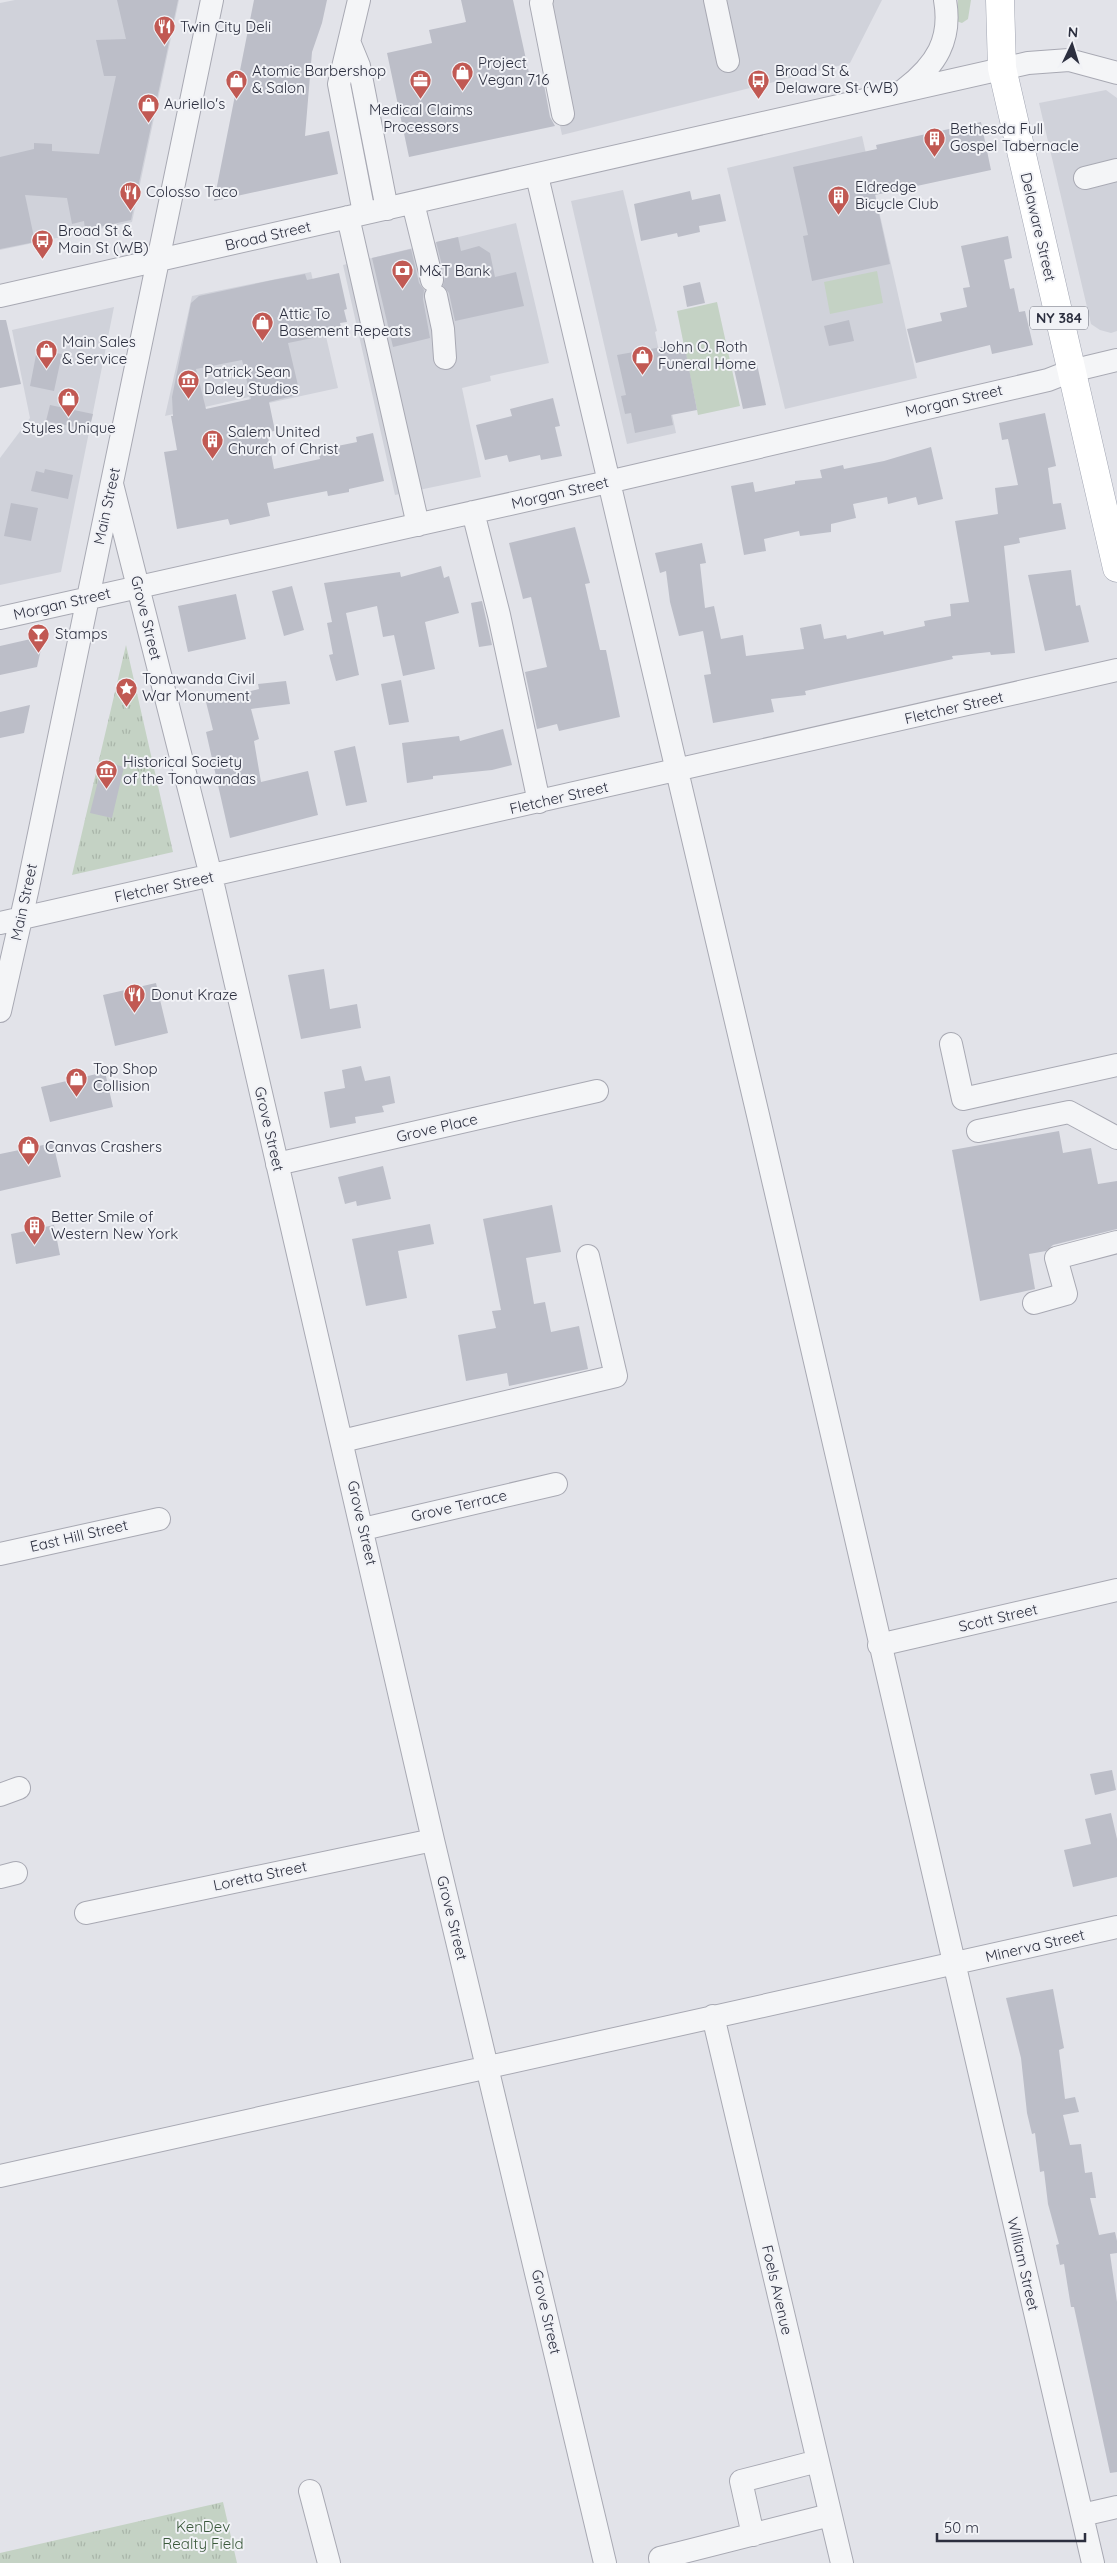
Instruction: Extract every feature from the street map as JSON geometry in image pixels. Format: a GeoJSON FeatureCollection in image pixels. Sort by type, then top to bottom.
{"type":"FeatureCollection","features":[{"type":"Feature","properties":{"kind":"main road","name":"Delaware Street"},"geometry":{"type":"LineString","coordinates":[[1000,0],[1002,68],[1117,568]]}},
{"type":"Feature","properties":{"kind":"street","name":"Main Street"},"geometry":{"type":"LineString","coordinates":[[0,1011],[11,921],[88,598],[212,0]]}},
{"type":"Feature","properties":{"kind":"street"},"geometry":{"type":"LineString","coordinates":[[359,0],[339,84],[356,215],[418,525]]}},
{"type":"Feature","properties":{"kind":"street"},"geometry":{"type":"LineString","coordinates":[[542,0],[541,3],[564,114]]}},
{"type":"Feature","properties":{"kind":"street"},"geometry":{"type":"LineString","coordinates":[[715,0],[728,62]]}},
{"type":"Feature","properties":{"kind":"street"},"geometry":{"type":"LineString","coordinates":[[901,92],[926,73],[936,59],[946,32],[944,0]]}},
{"type":"Feature","properties":{"kind":"street"},"geometry":{"type":"LineString","coordinates":[[350,44],[359,66],[387,209]]}},
{"type":"Feature","properties":{"kind":"street","name":"Broad Street"},"geometry":{"type":"LineString","coordinates":[[0,296],[537,176],[1002,68],[1034,62],[1069,60],[1088,63],[1117,73]]}},
{"type":"Feature","properties":{"kind":"street"},"geometry":{"type":"LineString","coordinates":[[1085,178],[1117,170]]}},
{"type":"Feature","properties":{"kind":"street","name":"William Street"},"geometry":{"type":"LineString","coordinates":[[537,176],[1093,2563]]}},
{"type":"Feature","properties":{"kind":"street"},"geometry":{"type":"LineString","coordinates":[[413,203],[443,329],[445,358]]}},
{"type":"Feature","properties":{"kind":"street","name":"Morgan Street"},"geometry":{"type":"LineString","coordinates":[[0,618],[608,482],[1048,380],[1071,371],[1117,360]]}},
{"type":"Feature","properties":{"kind":"street","name":"Grove Street"},"geometry":{"type":"LineString","coordinates":[[112,484],[211,876],[363,1529],[433,1840],[605,2563]]}},
{"type":"Feature","properties":{"kind":"street"},"geometry":{"type":"LineString","coordinates":[[473,512],[499,615],[539,802]]}},
{"type":"Feature","properties":{"kind":"street","name":"Fletcher Street"},"geometry":{"type":"LineString","coordinates":[[11,921],[677,772],[1117,670]]}},
{"type":"Feature","properties":{"kind":"street"},"geometry":{"type":"LineString","coordinates":[[951,1044],[963,1099],[1117,1065]]}},
{"type":"Feature","properties":{"kind":"street","name":"Grove Place"},"geometry":{"type":"LineString","coordinates":[[277,1164],[598,1091]]}},
{"type":"Feature","properties":{"kind":"street"},"geometry":{"type":"LineString","coordinates":[[978,1131],[1069,1112],[1117,1138]]}},
{"type":"Feature","properties":{"kind":"street"},"geometry":{"type":"LineString","coordinates":[[1034,1304],[1066,1294],[1056,1258],[1117,1242]]}},
{"type":"Feature","properties":{"kind":"street"},"geometry":{"type":"LineString","coordinates":[[342,1441],[616,1376],[588,1256]]}},
{"type":"Feature","properties":{"kind":"street","name":"Grove Terrace"},"geometry":{"type":"LineString","coordinates":[[363,1529],[556,1484]]}},
{"type":"Feature","properties":{"kind":"street","name":"East Hill Street"},"geometry":{"type":"LineString","coordinates":[[0,1554],[159,1518]]}},
{"type":"Feature","properties":{"kind":"street","name":"Scott Street"},"geometry":{"type":"LineString","coordinates":[[879,1645],[1117,1590]]}},
{"type":"Feature","properties":{"kind":"street","name":"Loretta Street"},"geometry":{"type":"LineString","coordinates":[[86,1913],[433,1840]]}},
{"type":"Feature","properties":{"kind":"street","name":"Minerva Street"},"geometry":{"type":"LineString","coordinates":[[0,2176],[488,2065],[1117,1927]]}},
{"type":"Feature","properties":{"kind":"street","name":"Foels Avenue"},"geometry":{"type":"LineString","coordinates":[[713,2016],[842,2563]]}},
{"type":"Feature","properties":{"kind":"street"},"geometry":{"type":"LineString","coordinates":[[753,2535],[741,2481],[818,2462]]}},
{"type":"Feature","properties":{"kind":"street"},"geometry":{"type":"LineString","coordinates":[[310,2491],[329,2563]]}},
{"type":"Feature","properties":{"kind":"street"},"geometry":{"type":"LineString","coordinates":[[1082,2515],[1117,2507]]}},
{"type":"Feature","properties":{"kind":"street"},"geometry":{"type":"LineString","coordinates":[[661,2563],[660,2558],[830,2516]]}},
{"type":"Feature","properties":{"kind":"shaded area"},"geometry":{"type":"Polygon","coordinates":[[[15,0],[179,0],[132,222],[0,250],[0,3],[15,0]]]}},
{"type":"Feature","properties":{"kind":"shaded area"},"geometry":{"type":"Polygon","coordinates":[[[533,0],[882,0],[850,63],[562,135],[533,0]]]}},
{"type":"Feature","properties":{"kind":"shaded area"},"geometry":{"type":"Polygon","coordinates":[[[1106,90],[1117,98],[1117,331],[1111,333],[1100,330],[1091,324],[1039,103],[1106,90]]]}},
{"type":"Feature","properties":{"kind":"shaded area"},"geometry":{"type":"Polygon","coordinates":[[[862,136],[917,378],[785,409],[727,168],[862,136]]]}},
{"type":"Feature","properties":{"kind":"shaded area"},"geometry":{"type":"Polygon","coordinates":[[[623,190],[657,331],[655,332],[676,433],[627,444],[571,201],[623,190]]]}},
{"type":"Feature","properties":{"kind":"shaded area"},"geometry":{"type":"Polygon","coordinates":[[[516,223],[549,363],[490,376],[491,381],[462,388],[481,477],[395,495],[343,265],[516,223]]]}},
{"type":"Feature","properties":{"kind":"shaded area"},"geometry":{"type":"Polygon","coordinates":[[[311,272],[338,388],[251,407],[249,397],[165,416],[192,296],[311,272]]]}},
{"type":"Feature","properties":{"kind":"shaded area"},"geometry":{"type":"Polygon","coordinates":[[[114,307],[61,572],[0,585],[0,458],[30,418],[12,330],[114,307]]]}},
{"type":"Feature","properties":{"kind":"green space"},"geometry":{"type":"Polygon","coordinates":[[[958,0],[971,0],[968,19],[962,23],[956,21],[958,0]]]}},
{"type":"Feature","properties":{"kind":"green space"},"geometry":{"type":"Polygon","coordinates":[[[877,271],[883,303],[830,314],[824,282],[877,271]]]}},
{"type":"Feature","properties":{"kind":"green space"},"geometry":{"type":"Polygon","coordinates":[[[717,302],[740,406],[698,415],[677,311],[717,302]]]}},
{"type":"Feature","properties":{"kind":"green space"},"geometry":{"type":"Polygon","coordinates":[[[126,645],[173,852],[72,875],[126,645]]]}},
{"type":"Feature","properties":{"kind":"green space","name":"KenDev Realty Field"},"geometry":{"type":"Polygon","coordinates":[[[223,2502],[237,2563],[0,2563],[0,2553],[223,2502]]]}},
{"type":"Feature","properties":{"kind":"building"},"geometry":{"type":"Polygon","coordinates":[[[117,0],[178,0],[131,220],[85,230],[84,221],[72,224],[67,198],[25,195],[35,242],[0,249],[0,157],[34,149],[34,143],[52,144],[52,151],[99,154],[116,76],[104,76],[96,40],[126,39],[117,0]]]}},
{"type":"Feature","properties":{"kind":"building"},"geometry":{"type":"Polygon","coordinates":[[[254,0],[327,0],[322,23],[312,52],[305,136],[329,131],[338,174],[214,201],[254,0]]]}},
{"type":"Feature","properties":{"kind":"building"},"geometry":{"type":"Polygon","coordinates":[[[461,0],[513,0],[531,82],[543,79],[550,117],[555,126],[409,157],[387,53],[432,43],[429,30],[466,22],[461,0]]]}},
{"type":"Feature","properties":{"kind":"building"},"geometry":{"type":"Polygon","coordinates":[[[981,122],[991,170],[875,195],[890,264],[812,281],[803,236],[808,235],[793,167],[877,149],[876,145],[981,122]]]}},
{"type":"Feature","properties":{"kind":"building"},"geometry":{"type":"Polygon","coordinates":[[[690,191],[692,200],[720,194],[726,221],[699,226],[700,232],[678,237],[677,233],[641,241],[634,204],[690,191]]]}},
{"type":"Feature","properties":{"kind":"building"},"geometry":{"type":"Polygon","coordinates":[[[1008,236],[1012,258],[1004,260],[1010,289],[1014,288],[1019,312],[1025,311],[1033,345],[992,354],[990,345],[916,363],[907,329],[942,321],[940,313],[967,307],[963,288],[970,287],[961,246],[1008,236]]]}},
{"type":"Feature","properties":{"kind":"building"},"geometry":{"type":"Polygon","coordinates":[[[458,237],[461,251],[479,246],[490,253],[495,277],[516,272],[524,306],[455,321],[449,293],[443,286],[445,277],[436,242],[458,237]]]}},
{"type":"Feature","properties":{"kind":"building","name":"M&T Bank"},"geometry":{"type":"Polygon","coordinates":[[[411,249],[419,283],[424,290],[423,299],[430,338],[393,347],[372,258],[411,249]]]}},
{"type":"Feature","properties":{"kind":"building"},"geometry":{"type":"Polygon","coordinates":[[[339,273],[347,309],[344,310],[347,322],[340,323],[342,332],[288,343],[300,394],[269,402],[275,431],[267,432],[274,469],[320,459],[318,450],[357,442],[356,437],[373,433],[384,481],[349,489],[349,492],[328,496],[327,491],[267,503],[270,516],[230,525],[228,519],[177,529],[164,452],[177,450],[171,416],[173,416],[172,397],[191,303],[199,296],[273,280],[305,274],[307,280],[339,273]],[[242,360],[196,369],[206,409],[251,399],[242,360]]]}},
{"type":"Feature","properties":{"kind":"building"},"geometry":{"type":"Polygon","coordinates":[[[700,282],[705,303],[687,307],[683,286],[700,282]]]}},
{"type":"Feature","properties":{"kind":"building"},"geometry":{"type":"Polygon","coordinates":[[[0,320],[6,320],[21,384],[0,388],[0,320]]]}},
{"type":"Feature","properties":{"kind":"building"},"geometry":{"type":"Polygon","coordinates":[[[849,320],[854,341],[829,346],[824,326],[849,320]]]}},
{"type":"Feature","properties":{"kind":"building","name":"John O. Roth Funeral Home"},"geometry":{"type":"Polygon","coordinates":[[[684,343],[697,410],[671,415],[673,425],[635,433],[631,413],[625,414],[621,396],[626,395],[617,355],[684,343]]]}},
{"type":"Feature","properties":{"kind":"building","name":"Main Sales & Service"},"geometry":{"type":"Polygon","coordinates":[[[37,350],[62,354],[54,391],[30,386],[37,350]]]}},
{"type":"Feature","properties":{"kind":"building"},"geometry":{"type":"Polygon","coordinates":[[[757,364],[766,405],[743,409],[734,369],[757,364]]]}},
{"type":"Feature","properties":{"kind":"building"},"geometry":{"type":"Polygon","coordinates":[[[553,398],[560,426],[555,427],[562,456],[541,460],[540,455],[509,462],[507,455],[485,460],[476,425],[512,416],[510,409],[553,398]]]}},
{"type":"Feature","properties":{"kind":"building","name":"Styles Unique"},"geometry":{"type":"Polygon","coordinates":[[[50,405],[93,414],[89,430],[46,421],[50,405]]]}},
{"type":"Feature","properties":{"kind":"building"},"geometry":{"type":"Polygon","coordinates":[[[1045,413],[1056,466],[1048,468],[1053,504],[1061,503],[1066,529],[1019,538],[1020,543],[1004,546],[1015,653],[991,655],[990,652],[952,656],[953,659],[805,691],[806,695],[771,699],[774,712],[713,723],[704,675],[711,674],[703,631],[679,636],[670,602],[666,571],[660,573],[655,553],[702,543],[706,563],[700,564],[705,608],[714,606],[721,639],[743,635],[746,656],[804,649],[800,628],[821,624],[824,639],[846,635],[847,639],[883,631],[884,635],[925,626],[924,621],[951,616],[950,604],[969,602],[955,521],[998,514],[995,488],[1018,485],[1008,439],[1002,440],[999,423],[1045,413]]]}},
{"type":"Feature","properties":{"kind":"building"},"geometry":{"type":"Polygon","coordinates":[[[931,447],[943,499],[918,505],[916,497],[888,504],[887,497],[853,504],[856,518],[831,524],[831,532],[800,536],[799,531],[764,539],[766,551],[744,555],[731,486],[753,482],[755,492],[795,484],[795,481],[822,478],[820,470],[843,465],[844,469],[884,461],[931,447]]]}},
{"type":"Feature","properties":{"kind":"building"},"geometry":{"type":"Polygon","coordinates":[[[45,469],[73,475],[68,499],[31,491],[36,471],[44,473],[45,469]]]}},
{"type":"Feature","properties":{"kind":"building"},"geometry":{"type":"Polygon","coordinates":[[[11,503],[38,508],[31,541],[4,536],[11,503]]]}},
{"type":"Feature","properties":{"kind":"building"},"geometry":{"type":"Polygon","coordinates":[[[575,527],[590,583],[585,584],[600,650],[606,650],[620,717],[559,731],[557,724],[537,729],[525,672],[547,667],[531,597],[523,599],[509,543],[575,527]]]}},
{"type":"Feature","properties":{"kind":"building"},"geometry":{"type":"Polygon","coordinates":[[[441,566],[444,578],[449,576],[459,613],[425,622],[435,669],[403,676],[394,635],[383,637],[377,606],[346,613],[359,675],[336,681],[329,655],[333,654],[327,623],[332,622],[324,583],[400,572],[401,577],[441,566]]]}},
{"type":"Feature","properties":{"kind":"building"},"geometry":{"type":"Polygon","coordinates":[[[1071,570],[1076,606],[1080,605],[1089,642],[1045,651],[1028,575],[1071,570]]]}},
{"type":"Feature","properties":{"kind":"building"},"geometry":{"type":"Polygon","coordinates":[[[292,586],[304,630],[284,636],[272,591],[292,586]]]}},
{"type":"Feature","properties":{"kind":"building"},"geometry":{"type":"Polygon","coordinates":[[[236,594],[246,639],[188,652],[178,606],[236,594]]]}},
{"type":"Feature","properties":{"kind":"building"},"geometry":{"type":"Polygon","coordinates":[[[482,601],[492,645],[479,647],[471,603],[482,601]]]}},
{"type":"Feature","properties":{"kind":"building"},"geometry":{"type":"Polygon","coordinates":[[[44,636],[37,667],[0,675],[0,646],[44,636]]]}},
{"type":"Feature","properties":{"kind":"building"},"geometry":{"type":"Polygon","coordinates":[[[401,680],[409,722],[389,725],[381,684],[401,680]]]}},
{"type":"Feature","properties":{"kind":"building"},"geometry":{"type":"Polygon","coordinates":[[[286,681],[290,704],[251,709],[259,739],[254,741],[261,782],[308,771],[318,815],[230,838],[206,732],[213,730],[206,702],[259,689],[258,684],[286,681]]]}},
{"type":"Feature","properties":{"kind":"building"},"geometry":{"type":"Polygon","coordinates":[[[30,705],[24,733],[0,738],[0,712],[30,705]]]}},
{"type":"Feature","properties":{"kind":"building"},"geometry":{"type":"Polygon","coordinates":[[[503,729],[512,765],[492,770],[433,776],[433,779],[407,783],[402,743],[459,736],[460,741],[503,729]]]}},
{"type":"Feature","properties":{"kind":"building"},"geometry":{"type":"Polygon","coordinates":[[[355,746],[367,802],[346,806],[334,751],[355,746]]]}},
{"type":"Feature","properties":{"kind":"building","name":"Historical Society of the Tonawandas"},"geometry":{"type":"Polygon","coordinates":[[[103,761],[124,767],[112,818],[90,813],[103,761]]]}},
{"type":"Feature","properties":{"kind":"building"},"geometry":{"type":"Polygon","coordinates":[[[324,969],[330,1009],[357,1004],[361,1028],[301,1039],[288,975],[324,969]]]}},
{"type":"Feature","properties":{"kind":"building","name":"Donut Kraze"},"geometry":{"type":"Polygon","coordinates":[[[156,983],[168,1033],[115,1046],[103,995],[156,983]]]}},
{"type":"Feature","properties":{"kind":"building"},"geometry":{"type":"Polygon","coordinates":[[[361,1066],[365,1081],[390,1076],[395,1103],[382,1106],[384,1112],[355,1117],[356,1123],[330,1128],[324,1092],[345,1088],[342,1070],[361,1066]]]}},
{"type":"Feature","properties":{"kind":"building","name":"Top Shop Collision"},"geometry":{"type":"Polygon","coordinates":[[[105,1072],[113,1107],[50,1122],[41,1087],[105,1072]]]}},
{"type":"Feature","properties":{"kind":"building"},"geometry":{"type":"Polygon","coordinates":[[[1059,1131],[1063,1153],[1091,1148],[1098,1184],[1117,1181],[1117,1229],[1053,1245],[1046,1251],[1029,1254],[1035,1289],[980,1301],[952,1150],[1059,1131]]]}},
{"type":"Feature","properties":{"kind":"building","name":"Canvas Crashers"},"geometry":{"type":"Polygon","coordinates":[[[53,1143],[61,1177],[0,1191],[0,1154],[53,1143]]]}},
{"type":"Feature","properties":{"kind":"building"},"geometry":{"type":"Polygon","coordinates":[[[383,1166],[391,1199],[357,1206],[356,1201],[345,1204],[338,1177],[383,1166]]]}},
{"type":"Feature","properties":{"kind":"building"},"geometry":{"type":"Polygon","coordinates":[[[552,1205],[561,1252],[526,1258],[534,1304],[545,1302],[551,1332],[579,1326],[588,1369],[509,1386],[507,1373],[466,1381],[458,1335],[496,1328],[492,1311],[501,1310],[483,1219],[552,1205]]]}},
{"type":"Feature","properties":{"kind":"building"},"geometry":{"type":"Polygon","coordinates":[[[430,1224],[434,1244],[398,1251],[407,1298],[366,1306],[352,1239],[430,1224]]]}},
{"type":"Feature","properties":{"kind":"building","name":"Better Smile of Western New York"},"geometry":{"type":"Polygon","coordinates":[[[54,1225],[60,1255],[16,1264],[11,1234],[54,1225]]]}},
{"type":"Feature","properties":{"kind":"building"},"geometry":{"type":"Polygon","coordinates":[[[1112,1770],[1116,1790],[1095,1795],[1090,1774],[1112,1770]]]}},
{"type":"Feature","properties":{"kind":"building"},"geometry":{"type":"Polygon","coordinates":[[[1111,1813],[1117,1839],[1117,1877],[1073,1887],[1064,1850],[1091,1844],[1085,1819],[1111,1813]]]}},
{"type":"Feature","properties":{"kind":"building"},"geometry":{"type":"Polygon","coordinates":[[[1053,1989],[1064,2048],[1059,2050],[1065,2099],[1075,2097],[1079,2112],[1063,2115],[1070,2145],[1081,2144],[1085,2173],[1092,2172],[1096,2198],[1090,2198],[1099,2235],[1115,2232],[1117,2241],[1117,2253],[1110,2254],[1117,2302],[1117,2472],[1110,2473],[1074,2307],[1071,2307],[1064,2264],[1060,2265],[1056,2245],[1059,2244],[1048,2204],[1044,2171],[1040,2172],[1035,2133],[1032,2134],[1027,2113],[1021,2058],[1006,1998],[1053,1989]]]}},
{"type":"Feature","properties":{"kind":"place","name":"Twin City Deli"},"geometry":{"type":"Point","coordinates":[164,46]}},
{"type":"Feature","properties":{"kind":"place","name":"Project Vegan 716"},"geometry":{"type":"Point","coordinates":[462,91]}},
{"type":"Feature","properties":{"kind":"place","name":"Atomic Barbershop & Salon"},"geometry":{"type":"Point","coordinates":[236,99]}},
{"type":"Feature","properties":{"kind":"place","name":"Broad St & Delaware St (WB)"},"geometry":{"type":"Point","coordinates":[759,99]}},
{"type":"Feature","properties":{"kind":"place","name":"Medical Claims Processors"},"geometry":{"type":"Point","coordinates":[421,100]}},
{"type":"Feature","properties":{"kind":"place","name":"Auriello's"},"geometry":{"type":"Point","coordinates":[148,123]}},
{"type":"Feature","properties":{"kind":"place","name":"Bethesda Full Gospel Tabernacle"},"geometry":{"type":"Point","coordinates":[934,157]}},
{"type":"Feature","properties":{"kind":"place","name":"Colosso Taco"},"geometry":{"type":"Point","coordinates":[130,211]}},
{"type":"Feature","properties":{"kind":"place","name":"Eldredge Bicycle Club"},"geometry":{"type":"Point","coordinates":[839,215]}},
{"type":"Feature","properties":{"kind":"place","name":"Broad St & Main St (WB)"},"geometry":{"type":"Point","coordinates":[42,259]}},
{"type":"Feature","properties":{"kind":"place","name":"M&T Bank"},"geometry":{"type":"Point","coordinates":[403,290]}},
{"type":"Feature","properties":{"kind":"place","name":"Attic To Basement Repeats"},"geometry":{"type":"Point","coordinates":[263,342]}},
{"type":"Feature","properties":{"kind":"place","name":"Main Sales & Service"},"geometry":{"type":"Point","coordinates":[46,370]}},
{"type":"Feature","properties":{"kind":"place","name":"John O. Roth Funeral Home"},"geometry":{"type":"Point","coordinates":[642,375]}},
{"type":"Feature","properties":{"kind":"place","name":"Patrick Sean Daley Studios"},"geometry":{"type":"Point","coordinates":[188,400]}},
{"type":"Feature","properties":{"kind":"place","name":"Styles Unique"},"geometry":{"type":"Point","coordinates":[69,418]}},
{"type":"Feature","properties":{"kind":"place","name":"Salem United Church of Christ"},"geometry":{"type":"Point","coordinates":[212,460]}},
{"type":"Feature","properties":{"kind":"place","name":"Stamps"},"geometry":{"type":"Point","coordinates":[39,653]}},
{"type":"Feature","properties":{"kind":"place","name":"Tonawanda Civil War Monument"},"geometry":{"type":"Point","coordinates":[126,707]}},
{"type":"Feature","properties":{"kind":"place","name":"Historical Society of the Tonawandas"},"geometry":{"type":"Point","coordinates":[107,790]}},
{"type":"Feature","properties":{"kind":"place","name":"Donut Kraze"},"geometry":{"type":"Point","coordinates":[135,1014]}},
{"type":"Feature","properties":{"kind":"place","name":"Top Shop Collision"},"geometry":{"type":"Point","coordinates":[77,1097]}},
{"type":"Feature","properties":{"kind":"place","name":"Canvas Crashers"},"geometry":{"type":"Point","coordinates":[29,1166]}},
{"type":"Feature","properties":{"kind":"place","name":"Better Smile of Western New York"},"geometry":{"type":"Point","coordinates":[35,1245]}}]}
